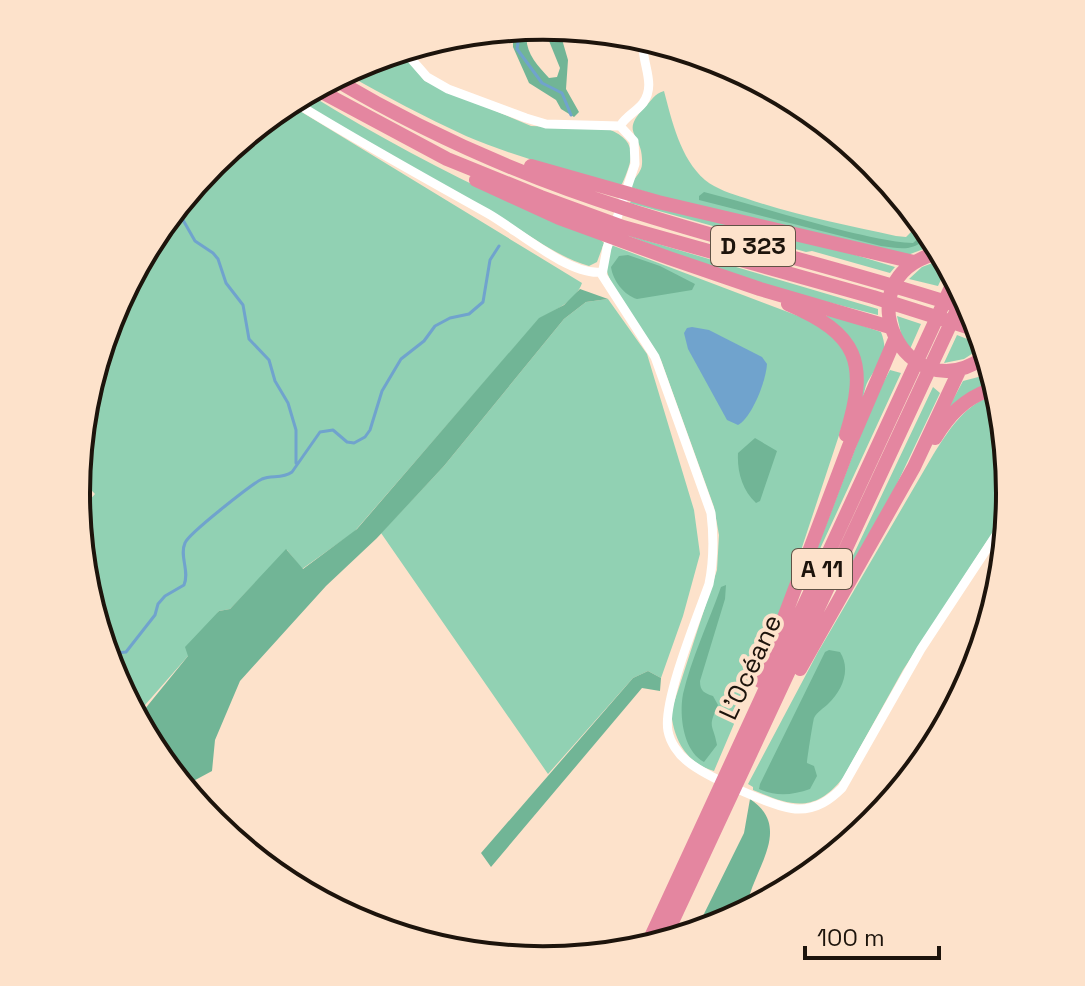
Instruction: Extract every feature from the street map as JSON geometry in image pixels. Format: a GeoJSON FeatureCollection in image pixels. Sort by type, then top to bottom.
{"type":"FeatureCollection","features":[{"type":"Feature","properties":{"kind":"highway"},"geometry":{"type":"LineString","coordinates":[[346,85],[451,142],[631,203],[914,262]]}},
{"type":"Feature","properties":{"kind":"highway"},"geometry":{"type":"LineString","coordinates":[[327,95],[447,159],[468,177],[537,209],[621,233],[760,289],[891,327],[907,355],[924,366],[939,370],[960,369],[976,363]]}},
{"type":"Feature","properties":{"kind":"highway","name":"D 323"},"geometry":{"type":"LineString","coordinates":[[631,203],[954,304]]}},
{"type":"Feature","properties":{"kind":"highway","name":"D 323"},"geometry":{"type":"LineString","coordinates":[[621,233],[921,311],[963,325]]}},
{"type":"Feature","properties":{"kind":"highway"},"geometry":{"type":"LineString","coordinates":[[735,767],[734,742],[787,617],[891,327],[891,293],[902,274],[914,262],[929,256]]}},
{"type":"Feature","properties":{"kind":"highway"},"geometry":{"type":"LineString","coordinates":[[760,289],[763,295],[826,322],[851,351],[858,388],[836,466],[836,481]]}},
{"type":"Feature","properties":{"kind":"highway","name":"L’Océane"},"geometry":{"type":"LineString","coordinates":[[735,767],[759,737],[916,383],[949,293]]}},
{"type":"Feature","properties":{"kind":"highway","name":"L’Océane"},"geometry":{"type":"LineString","coordinates":[[669,928],[735,767],[916,383],[956,309]]}},
{"type":"Feature","properties":{"kind":"highway"},"geometry":{"type":"LineString","coordinates":[[759,737],[772,725],[831,611],[914,467],[960,369]]}},
{"type":"Feature","properties":{"kind":"highway"},"geometry":{"type":"LineString","coordinates":[[914,467],[925,457],[952,413],[984,392]]}},
{"type":"Feature","properties":{"kind":"highway","name":"L’Océane"},"geometry":{"type":"LineString","coordinates":[[653,932],[724,795]]}},
{"type":"Feature","properties":{"kind":"street"},"geometry":{"type":"LineString","coordinates":[[620,126],[649,94],[644,52]]}},
{"type":"Feature","properties":{"kind":"street"},"geometry":{"type":"LineString","coordinates":[[412,59],[427,77],[448,89],[526,118],[546,124],[620,126],[634,141],[636,152],[601,272],[655,357],[711,513],[713,564],[666,719],[672,744],[686,761],[787,809],[817,806],[834,796],[846,781],[921,649],[993,539]]}},
{"type":"Feature","properties":{"kind":"street"},"geometry":{"type":"LineString","coordinates":[[304,108],[400,166],[488,213],[565,262],[594,273],[601,272]]}},
{"type":"Feature","properties":{"kind":"green space"},"geometry":{"type":"Polygon","coordinates":[[[549,40],[562,41],[568,60],[566,89],[579,112],[574,117],[561,109],[556,100],[529,83],[513,41],[527,41],[531,56],[549,78],[557,77],[560,68],[549,40]]]}},
{"type":"Feature","properties":{"kind":"green space"},"geometry":{"type":"Polygon","coordinates":[[[408,61],[425,81],[531,126],[608,129],[625,139],[631,159],[619,185],[485,144],[357,80],[408,61]]]}},
{"type":"Feature","properties":{"kind":"green space"},"geometry":{"type":"Polygon","coordinates":[[[664,91],[674,127],[689,161],[714,186],[782,210],[820,219],[896,236],[906,237],[912,230],[924,249],[905,256],[675,201],[630,187],[642,164],[633,123],[664,91]]]}},
{"type":"Feature","properties":{"kind":"green space"},"geometry":{"type":"Polygon","coordinates":[[[318,100],[453,175],[604,243],[597,262],[589,266],[553,251],[307,106],[318,100]]]}},
{"type":"Feature","properties":{"kind":"green space"},"geometry":{"type":"Polygon","coordinates":[[[300,111],[582,283],[570,300],[539,319],[354,532],[302,569],[287,550],[230,609],[219,611],[188,656],[143,707],[114,639],[98,581],[90,523],[90,500],[95,494],[90,489],[90,463],[98,405],[124,320],[150,266],[183,217],[222,173],[244,152],[300,111]]]}},
{"type":"Feature","properties":{"kind":"green space"},"geometry":{"type":"Polygon","coordinates":[[[704,192],[870,237],[913,243],[918,239],[920,243],[909,248],[881,246],[699,200],[704,192]]]}},
{"type":"Feature","properties":{"kind":"green space"},"geometry":{"type":"Polygon","coordinates":[[[632,199],[839,250],[895,267],[890,273],[812,251],[806,252],[630,203],[632,199]]]}},
{"type":"Feature","properties":{"kind":"green space"},"geometry":{"type":"Polygon","coordinates":[[[621,233],[878,309],[878,315],[741,280],[621,233]]]}},
{"type":"Feature","properties":{"kind":"green space"},"geometry":{"type":"Polygon","coordinates":[[[611,245],[817,323],[835,338],[847,356],[852,378],[848,408],[777,623],[714,771],[696,762],[683,749],[671,712],[717,570],[719,535],[714,507],[661,360],[610,279],[607,264],[611,245]]]}},
{"type":"Feature","properties":{"kind":"green space"},"geometry":{"type":"Polygon","coordinates":[[[628,255],[660,266],[695,284],[692,290],[637,299],[632,297],[620,287],[611,267],[619,256],[628,255]]]}},
{"type":"Feature","properties":{"kind":"green space"},"geometry":{"type":"Polygon","coordinates":[[[933,263],[941,279],[938,286],[909,279],[922,267],[933,263]]]}},
{"type":"Feature","properties":{"kind":"green space"},"geometry":{"type":"Polygon","coordinates":[[[580,289],[608,299],[586,302],[564,319],[444,466],[377,538],[326,586],[240,681],[215,740],[212,771],[193,781],[145,709],[188,656],[185,647],[219,611],[230,609],[286,549],[303,569],[357,529],[539,318],[564,305],[580,289]]]}},
{"type":"Feature","properties":{"kind":"green space"},"geometry":{"type":"Polygon","coordinates":[[[608,299],[647,354],[694,510],[700,554],[661,678],[648,671],[633,678],[548,774],[381,533],[444,466],[564,319],[586,302],[608,299]]]}},
{"type":"Feature","properties":{"kind":"green space"},"geometry":{"type":"Polygon","coordinates":[[[828,314],[881,332],[884,353],[867,384],[860,406],[862,376],[826,317],[828,314]]]}},
{"type":"Feature","properties":{"kind":"green space"},"geometry":{"type":"Polygon","coordinates":[[[897,316],[921,324],[910,349],[902,338],[897,316]]]}},
{"type":"Feature","properties":{"kind":"green space"},"geometry":{"type":"Polygon","coordinates":[[[957,335],[968,339],[973,353],[964,359],[944,363],[957,335]]]}},
{"type":"Feature","properties":{"kind":"green space"},"geometry":{"type":"Polygon","coordinates":[[[890,370],[901,373],[802,588],[873,402],[890,370]]]}},
{"type":"Feature","properties":{"kind":"green space"},"geometry":{"type":"Polygon","coordinates":[[[980,377],[983,388],[948,409],[963,381],[980,377]]]}},
{"type":"Feature","properties":{"kind":"green space"},"geometry":{"type":"Polygon","coordinates":[[[933,387],[940,393],[886,507],[831,602],[933,387]]]}},
{"type":"Feature","properties":{"kind":"green space"},"geometry":{"type":"Polygon","coordinates":[[[985,398],[992,434],[996,493],[994,530],[903,670],[843,778],[832,790],[812,802],[801,804],[753,790],[748,784],[818,652],[933,455],[964,413],[985,398]]]}},
{"type":"Feature","properties":{"kind":"green space"},"geometry":{"type":"Polygon","coordinates":[[[755,438],[777,451],[760,501],[756,503],[744,486],[738,460],[738,453],[755,438]]]}},
{"type":"Feature","properties":{"kind":"green space"},"geometry":{"type":"Polygon","coordinates":[[[726,585],[725,599],[700,681],[705,693],[713,696],[718,705],[712,722],[717,745],[704,762],[691,750],[687,741],[682,722],[682,702],[695,654],[721,587],[726,585]]]}},
{"type":"Feature","properties":{"kind":"green space"},"geometry":{"type":"Polygon","coordinates":[[[825,652],[840,652],[845,672],[838,692],[814,718],[807,763],[814,766],[817,776],[810,789],[797,793],[765,792],[759,789],[760,784],[825,652]]]}},
{"type":"Feature","properties":{"kind":"green space"},"geometry":{"type":"Polygon","coordinates":[[[648,671],[661,678],[660,691],[642,688],[491,867],[481,853],[633,678],[648,671]]]}},
{"type":"Feature","properties":{"kind":"green space"},"geometry":{"type":"Polygon","coordinates":[[[750,799],[767,818],[770,838],[749,896],[703,917],[744,833],[750,799]]]}},
{"type":"Feature","properties":{"kind":"water"},"geometry":{"type":"Polygon","coordinates":[[[692,327],[709,330],[762,357],[767,364],[757,398],[738,425],[727,420],[688,349],[684,333],[692,327]]]}},
{"type":"Feature","properties":{"kind":"waterway"},"geometry":{"type":"LineString","coordinates":[[518,41],[517,49],[542,83],[562,93],[571,115]]}},
{"type":"Feature","properties":{"kind":"waterway"},"geometry":{"type":"LineString","coordinates":[[182,218],[195,241],[218,259],[226,283],[243,305],[249,339],[269,360],[296,430],[296,463]]}},
{"type":"Feature","properties":{"kind":"waterway"},"geometry":{"type":"LineString","coordinates":[[119,653],[126,652],[155,615],[158,604],[165,596],[184,585],[183,548],[208,520],[262,479],[292,472],[320,432],[333,430],[347,442],[354,443],[365,437],[382,391],[401,359],[424,341],[435,326],[450,318],[469,314],[483,302],[490,260],[499,246]]}}]}
